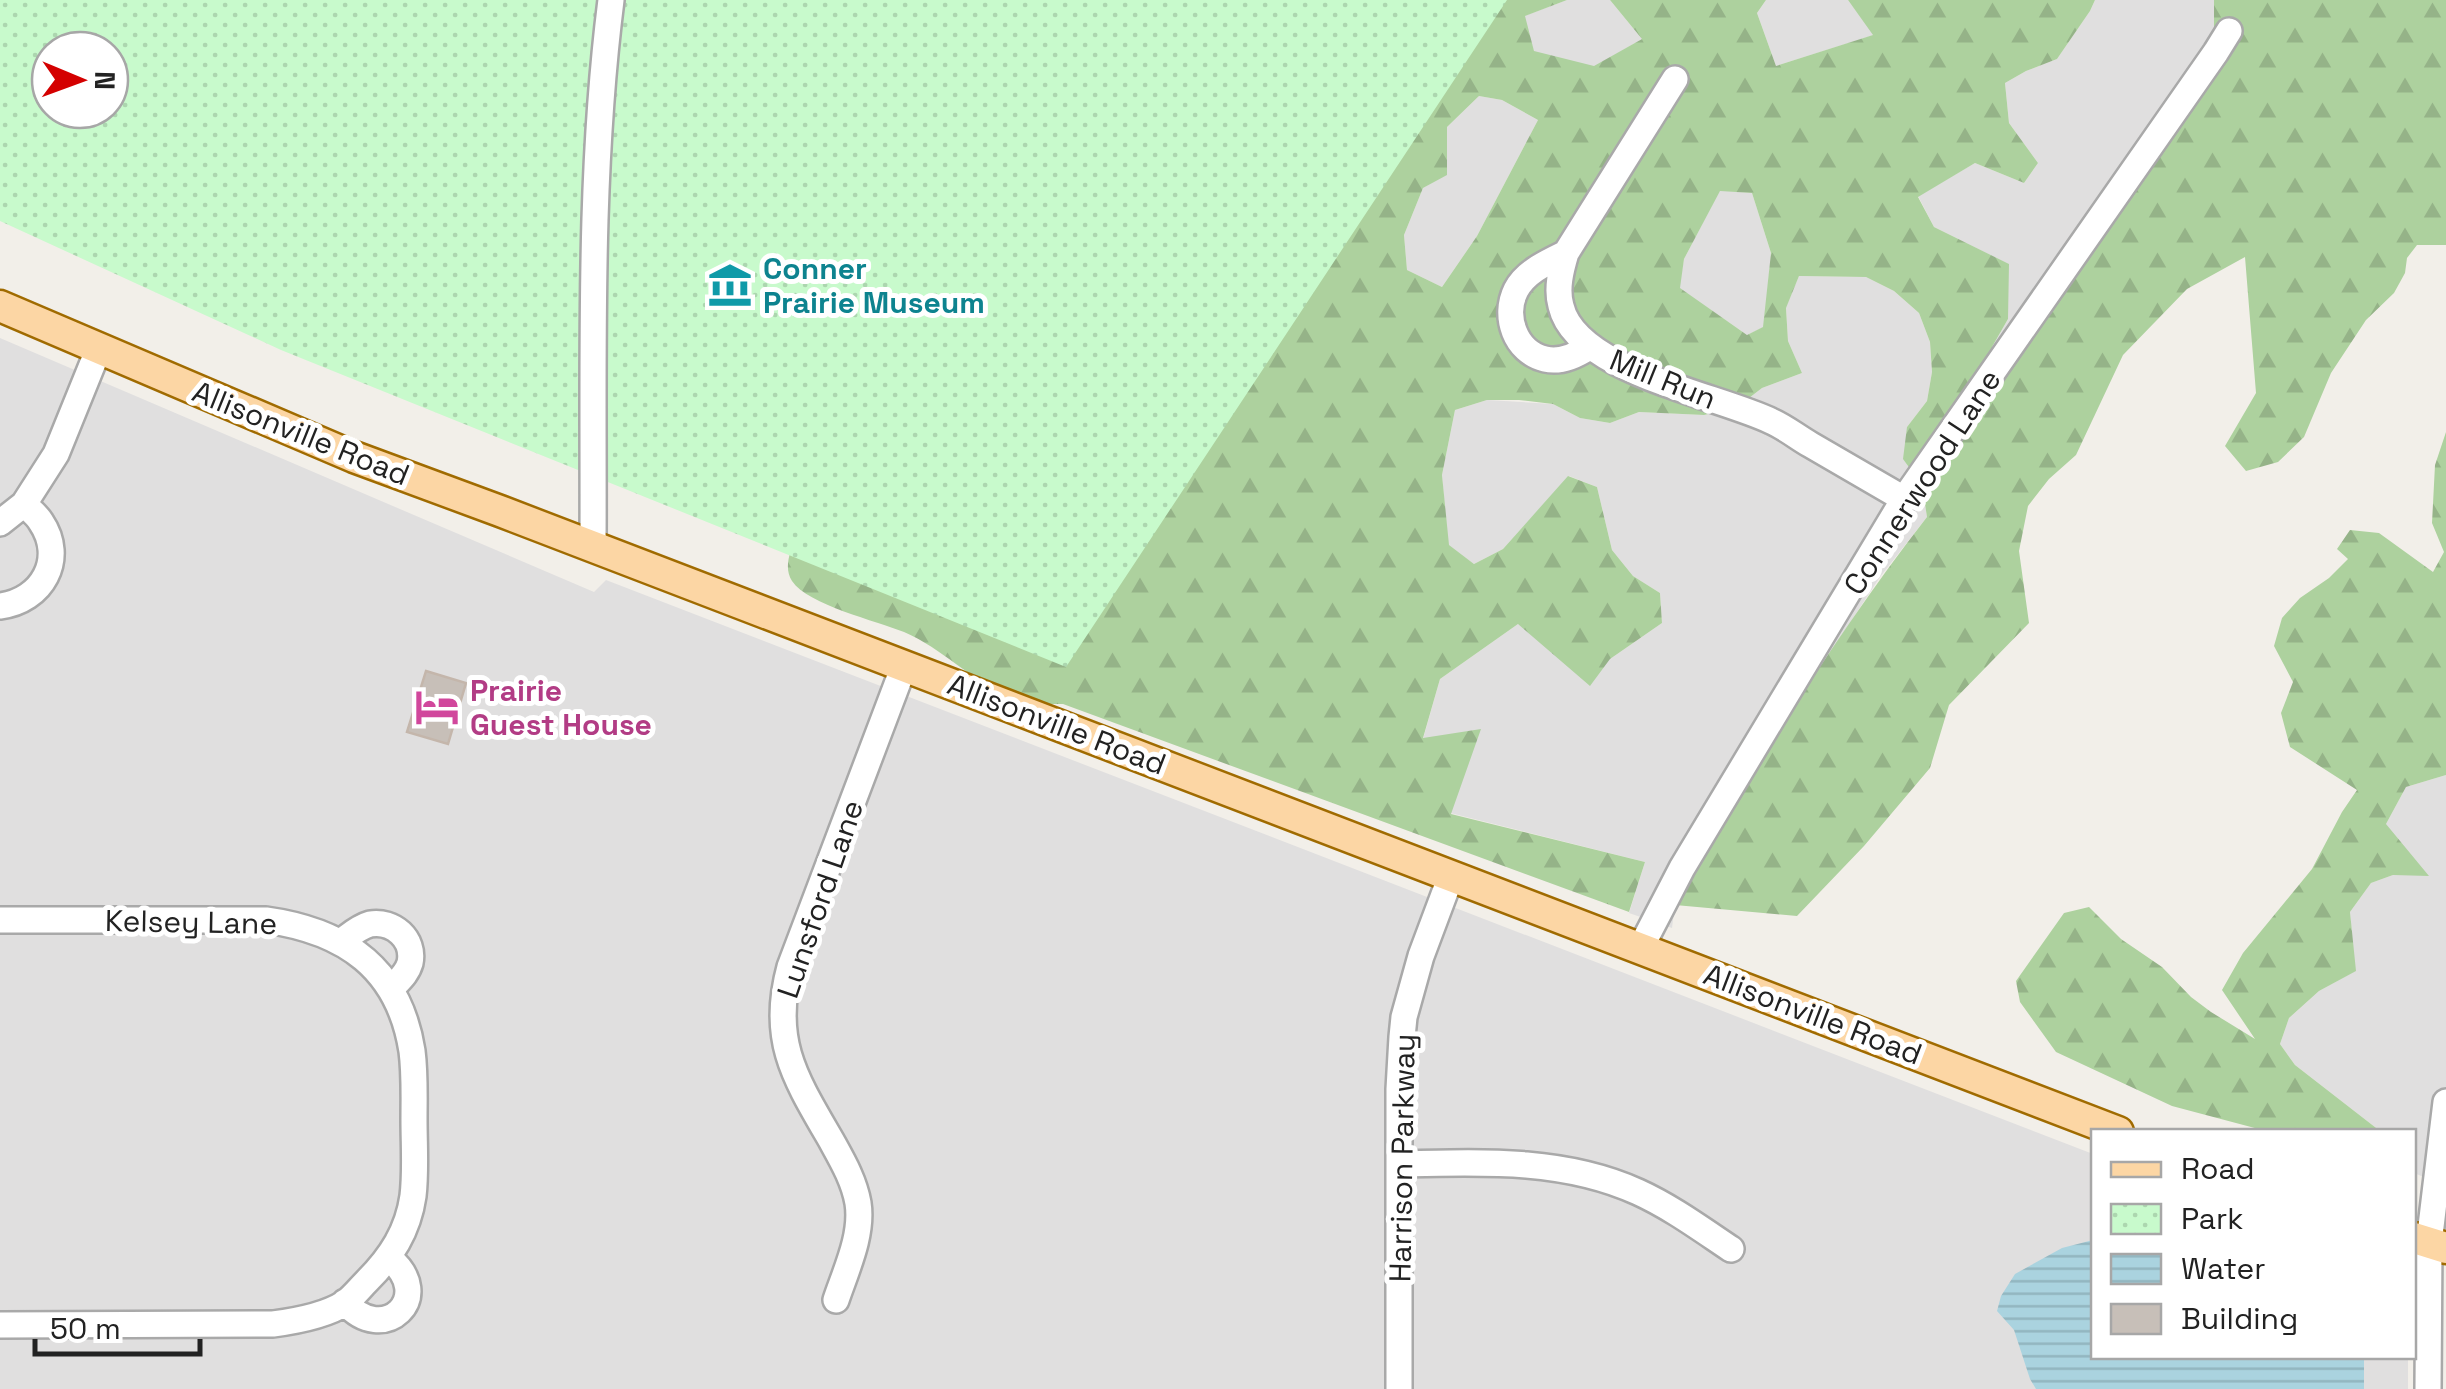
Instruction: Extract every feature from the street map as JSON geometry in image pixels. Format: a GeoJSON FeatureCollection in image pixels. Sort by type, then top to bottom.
{"type":"FeatureCollection","features":[{"type":"Feature","properties":{"kind":"main road","name":"Allisonville Road"},"geometry":{"type":"LineString","coordinates":[[0,306],[354,458],[2110,1129]]}},
{"type":"Feature","properties":{"kind":"street"},"geometry":{"type":"LineString","coordinates":[[593,547],[596,174],[611,0]]}},
{"type":"Feature","properties":{"kind":"street","name":"Connerwood Lane"},"geometry":{"type":"LineString","coordinates":[[1640,949],[1682,868],[1904,499],[2229,31]]}},
{"type":"Feature","properties":{"kind":"street","name":"Mill Run"},"geometry":{"type":"LineString","coordinates":[[1675,79],[1566,253],[1560,274],[1560,305],[1567,322],[1598,354],[1772,421],[1904,499]]}},
{"type":"Feature","properties":{"kind":"street"},"geometry":{"type":"LineString","coordinates":[[1566,253],[1542,264],[1516,290],[1512,331],[1524,347],[1546,360],[1572,357],[1590,347]]}},
{"type":"Feature","properties":{"kind":"street"},"geometry":{"type":"LineString","coordinates":[[0,523],[24,504],[56,454],[99,348]]}},
{"type":"Feature","properties":{"kind":"street"},"geometry":{"type":"LineString","coordinates":[[0,606],[25,599],[44,582],[49,570],[52,546],[42,523],[24,504]]}},
{"type":"Feature","properties":{"kind":"street","name":"Lunsford Lane"},"geometry":{"type":"LineString","coordinates":[[836,1300],[856,1238],[858,1204],[852,1179],[793,1068],[781,1018],[790,967],[904,666]]}},
{"type":"Feature","properties":{"kind":"street","name":"Harrison Parkway"},"geometry":{"type":"LineString","coordinates":[[1399,1389],[1400,1076],[1404,1017],[1420,956],[1452,876]]}},
{"type":"Feature","properties":{"kind":"street","name":"Kelsey Lane"},"geometry":{"type":"LineString","coordinates":[[0,920],[266,920],[300,925],[342,941],[391,989],[406,1026],[414,1065],[414,1171],[408,1217],[389,1258],[345,1302],[316,1315],[273,1324],[0,1325]]}},
{"type":"Feature","properties":{"kind":"street"},"geometry":{"type":"LineString","coordinates":[[342,941],[369,924],[386,924],[401,933],[410,963],[391,989]]}},
{"type":"Feature","properties":{"kind":"street"},"geometry":{"type":"LineString","coordinates":[[2428,1389],[2429,1243],[2446,1102]]}},
{"type":"Feature","properties":{"kind":"street"},"geometry":{"type":"LineString","coordinates":[[1400,1164],[1520,1164],[1585,1175],[1637,1191],[1731,1250]]}},
{"type":"Feature","properties":{"kind":"street"},"geometry":{"type":"LineString","coordinates":[[345,1302],[366,1320],[385,1320],[400,1311],[408,1297],[408,1280],[400,1266],[389,1258]]}},
{"type":"Feature","properties":{"kind":"shaded area"},"geometry":{"type":"Polygon","coordinates":[[[1567,0],[1610,0],[1642,39],[1594,67],[1534,52],[1524,16],[1567,0]]]}},
{"type":"Feature","properties":{"kind":"shaded area"},"geometry":{"type":"Polygon","coordinates":[[[1766,0],[1848,0],[1874,35],[1776,66],[1757,13],[1766,0]]]}},
{"type":"Feature","properties":{"kind":"shaded area"},"geometry":{"type":"Polygon","coordinates":[[[2095,0],[2214,0],[2214,37],[2007,368],[1992,347],[2008,319],[2008,264],[1934,227],[1918,196],[1975,163],[2024,183],[2038,163],[2009,123],[2005,83],[2057,59],[2095,0]]]}},
{"type":"Feature","properties":{"kind":"shaded area"},"geometry":{"type":"Polygon","coordinates":[[[1479,96],[1502,100],[1538,120],[1477,236],[1442,287],[1407,270],[1404,235],[1423,188],[1447,174],[1447,127],[1479,96]]]}},
{"type":"Feature","properties":{"kind":"shaded area"},"geometry":{"type":"Polygon","coordinates":[[[1720,190],[1752,193],[1771,253],[1764,327],[1747,335],[1679,288],[1684,259],[1720,190]]]}},
{"type":"Feature","properties":{"kind":"shaded area"},"geometry":{"type":"Polygon","coordinates":[[[1799,276],[1866,277],[1894,291],[1919,313],[1930,342],[1932,372],[1927,401],[1907,427],[1927,517],[1880,577],[1791,713],[1675,904],[1672,928],[1629,913],[1645,862],[1450,813],[1423,739],[1440,679],[1518,624],[1610,659],[1662,623],[1660,593],[1633,576],[1612,550],[1597,487],[1569,476],[1503,549],[1474,564],[1448,545],[1442,475],[1455,410],[1487,400],[1553,404],[1580,418],[1610,423],[1639,412],[1704,415],[1736,408],[1762,388],[1802,373],[1788,341],[1786,307],[1799,276]]]}},
{"type":"Feature","properties":{"kind":"shaded area"},"geometry":{"type":"Polygon","coordinates":[[[0,338],[594,592],[606,580],[2091,1153],[2091,1359],[2408,1359],[2408,1389],[0,1389],[0,338]]]}},
{"type":"Feature","properties":{"kind":"shaded area"},"geometry":{"type":"Polygon","coordinates":[[[2446,775],[2446,1186],[2416,1174],[2416,1129],[2377,1129],[2295,1065],[2280,1044],[2289,1018],[2319,991],[2355,971],[2350,912],[2371,883],[2393,875],[2386,824],[2406,787],[2446,775]]]}},
{"type":"Feature","properties":{"kind":"green space","name":"Conner Prairie Museum"},"geometry":{"type":"Polygon","coordinates":[[[0,0],[1507,0],[1066,667],[281,350],[0,221],[0,0]]]}},
{"type":"Feature","properties":{"kind":"green space"},"geometry":{"type":"Polygon","coordinates":[[[842,0],[1567,0],[1525,16],[1534,51],[1594,66],[1642,39],[1610,0],[1766,0],[1757,13],[1776,66],[1873,35],[1848,0],[2095,0],[2057,59],[2005,83],[2009,123],[2038,163],[2024,183],[1975,163],[1918,197],[1934,227],[2009,264],[2008,319],[1992,347],[2008,367],[2214,37],[2214,0],[2446,0],[2446,245],[2417,245],[2407,258],[2405,273],[2394,293],[2366,320],[2331,373],[2304,437],[2278,462],[2246,471],[2225,446],[2256,393],[2245,257],[2187,289],[2123,355],[2076,455],[2049,479],[2028,506],[2019,551],[2029,623],[1949,705],[1930,768],[1864,846],[1797,916],[1675,905],[1794,706],[1927,517],[1922,485],[1903,459],[1907,427],[1927,401],[1932,372],[1930,342],[1919,313],[1894,291],[1866,277],[1799,276],[1786,308],[1788,341],[1802,373],[1762,388],[1736,408],[1704,415],[1639,412],[1610,423],[1580,418],[1553,404],[1519,400],[1487,400],[1455,410],[1442,475],[1449,545],[1474,564],[1503,549],[1568,476],[1597,487],[1612,550],[1633,576],[1660,593],[1662,623],[1610,659],[1590,686],[1518,624],[1440,679],[1423,738],[1481,729],[1451,814],[1645,862],[1629,912],[1063,704],[1010,697],[918,639],[827,605],[800,590],[788,570],[795,537],[842,0]],[[1479,96],[1447,127],[1447,175],[1423,188],[1404,235],[1407,270],[1442,287],[1477,236],[1538,120],[1502,100],[1479,96]],[[1720,191],[1684,259],[1680,288],[1747,335],[1763,327],[1771,253],[1752,193],[1720,191]]]}},
{"type":"Feature","properties":{"kind":"green space"},"geometry":{"type":"Polygon","coordinates":[[[2446,432],[2446,775],[2406,787],[2386,824],[2429,876],[2393,875],[2371,883],[2350,912],[2356,971],[2319,991],[2289,1018],[2280,1044],[2295,1065],[2377,1129],[2258,1129],[2172,1106],[2056,1052],[2020,1002],[2016,981],[2064,913],[2089,907],[2121,939],[2162,967],[2191,997],[2255,1039],[2222,990],[2243,953],[2312,869],[2357,790],[2290,747],[2281,713],[2293,682],[2274,646],[2282,618],[2348,559],[2337,549],[2350,530],[2379,533],[2433,572],[2444,552],[2432,523],[2435,465],[2446,432]]]}},
{"type":"Feature","properties":{"kind":"water"},"geometry":{"type":"Polygon","coordinates":[[[2091,1241],[2091,1359],[2364,1359],[2364,1389],[2036,1389],[2014,1330],[1997,1311],[2015,1274],[2062,1248],[2091,1241]]]}},
{"type":"Feature","properties":{"kind":"building","name":"Prairie Guest House"},"geometry":{"type":"Polygon","coordinates":[[[426,671],[466,683],[448,744],[407,732],[426,671]]]}},
{"type":"Feature","properties":{"kind":"place","name":"Conner Prairie Museum"},"geometry":{"type":"Point","coordinates":[730,285]}},
{"type":"Feature","properties":{"kind":"place","name":"Prairie Guest House"},"geometry":{"type":"Point","coordinates":[437,707]}}]}
